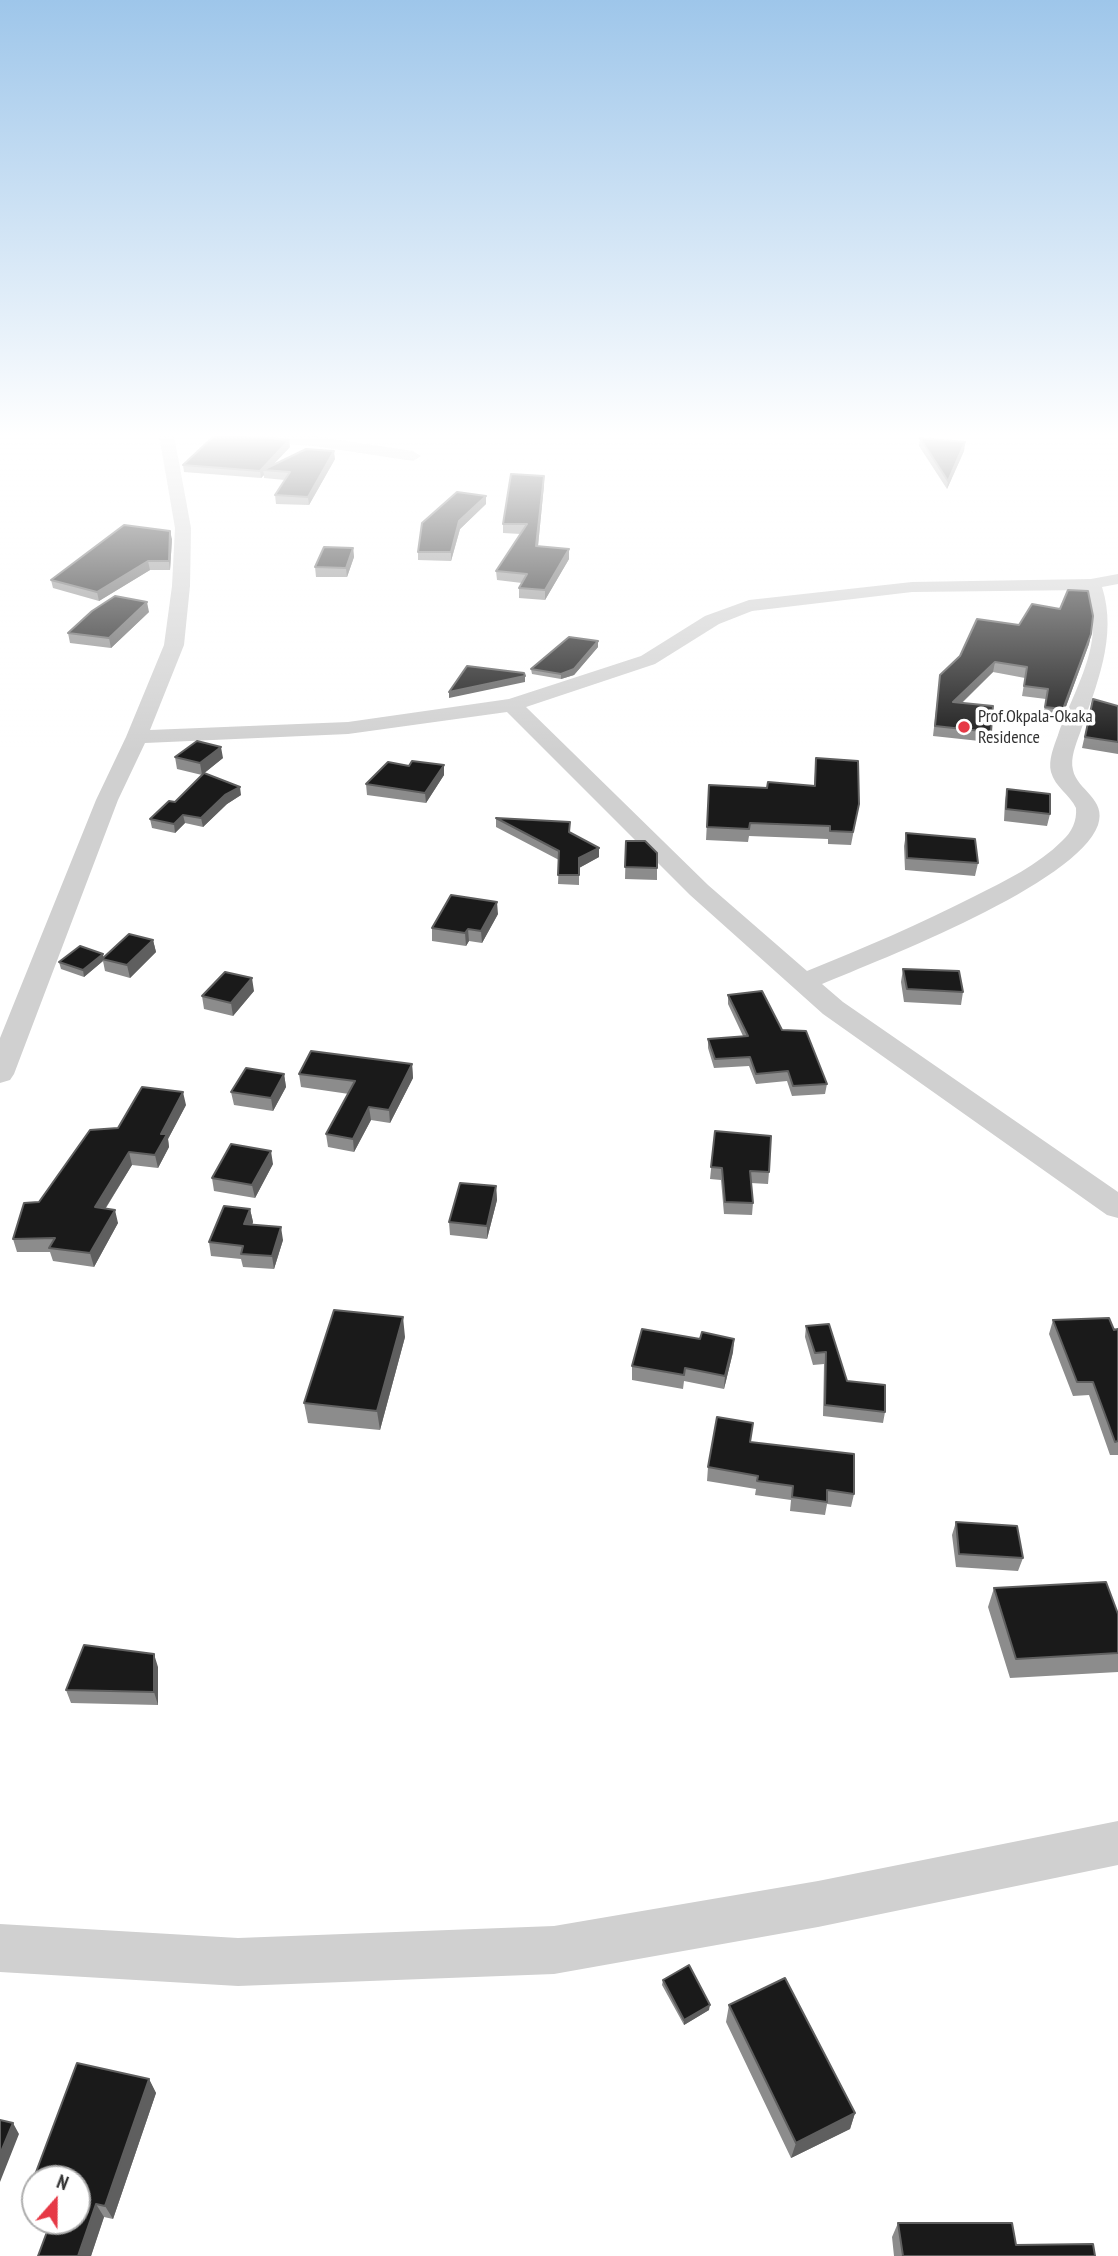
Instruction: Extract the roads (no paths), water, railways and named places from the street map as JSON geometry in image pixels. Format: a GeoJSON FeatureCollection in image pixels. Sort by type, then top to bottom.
{"type":"FeatureCollection","features":[{"type":"Feature","properties":{"kind":"street"},"geometry":{"type":"LineString","coordinates":[[0,1074],[107,800],[137,737],[171,653],[178,618],[182,540]]}},
{"type":"Feature","properties":{"kind":"street"},"geometry":{"type":"LineString","coordinates":[[137,737],[348,728],[512,705],[648,660],[712,620],[749,606],[912,587],[1091,584],[1118,579]]}},
{"type":"Feature","properties":{"kind":"street"},"geometry":{"type":"LineString","coordinates":[[804,982],[945,921],[1035,873],[1071,847],[1085,829],[1088,814],[1086,802],[1065,779],[1061,768],[1069,735],[1087,686],[1110,637],[1110,621],[1100,594],[1091,584]]}},
{"type":"Feature","properties":{"kind":"street"},"geometry":{"type":"LineString","coordinates":[[512,705],[699,890],[833,1008],[1118,1207]]}},
{"type":"Feature","properties":{"kind":"street"},"geometry":{"type":"LineString","coordinates":[[0,1948],[238,1962],[554,1950],[818,1904],[1118,1843]]}},
{"type":"Feature","properties":{"kind":"place","name":"Prof.Okpala-Okaka Residence"},"geometry":{"type":"Point","coordinates":[964,727]}}]}
